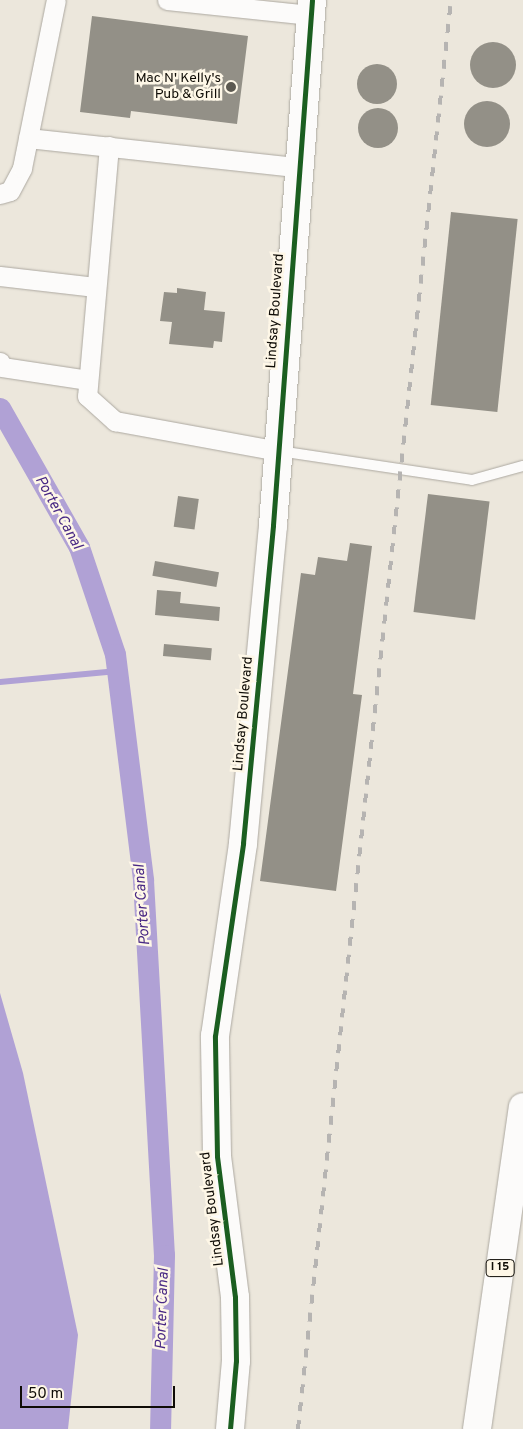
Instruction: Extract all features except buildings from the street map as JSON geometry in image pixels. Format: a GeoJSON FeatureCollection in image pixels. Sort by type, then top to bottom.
{"type":"FeatureCollection","features":[{"type":"Feature","properties":{"kind":"main road","name":"Lindsay Boulevard"},"geometry":{"type":"LineString","coordinates":[[230,1429],[236,1361],[235,1297],[217,1156],[215,1036],[243,843],[278,451],[297,167],[311,7]]}},
{"type":"Feature","properties":{"kind":"main road","name":"I 15"},"geometry":{"type":"LineString","coordinates":[[477,1429],[523,1107]]}},
{"type":"Feature","properties":{"kind":"street"},"geometry":{"type":"LineString","coordinates":[[0,194],[10,191],[22,168],[56,0]]}},
{"type":"Feature","properties":{"kind":"street"},"geometry":{"type":"LineString","coordinates":[[167,0],[311,7]]}},
{"type":"Feature","properties":{"kind":"street"},"geometry":{"type":"LineString","coordinates":[[28,138],[297,167]]}},
{"type":"Feature","properties":{"kind":"street"},"geometry":{"type":"LineString","coordinates":[[109,146],[95,287],[88,396],[115,421],[278,451]]}},
{"type":"Feature","properties":{"kind":"street"},"geometry":{"type":"LineString","coordinates":[[0,276],[95,287]]}},
{"type":"Feature","properties":{"kind":"street"},"geometry":{"type":"LineString","coordinates":[[0,362],[2,366],[88,380]]}},
{"type":"Feature","properties":{"kind":"lane"},"geometry":{"type":"LineString","coordinates":[[278,451],[472,480],[523,466]]}},
{"type":"Feature","properties":{"kind":"shaded area"},"geometry":{"type":"Polygon","coordinates":[[[0,993],[23,1073],[78,1335],[68,1429],[0,1429],[0,993]]]}},
{"type":"Feature","properties":{"kind":"waterway","name":"Porter Canal"},"geometry":{"type":"LineString","coordinates":[[0,408],[79,547],[115,654],[143,880],[164,1255],[160,1429]]}},
{"type":"Feature","properties":{"kind":"waterway"},"geometry":{"type":"LineString","coordinates":[[0,682],[117,671]]}},
{"type":"Feature","properties":{"kind":"railway"},"geometry":{"type":"LineString","coordinates":[[298,1429],[451,0]]}},
{"type":"Feature","properties":{"kind":"cycle path"},"geometry":{"type":"LineString","coordinates":[[230,1429],[236,1361],[235,1297],[217,1156],[215,1036],[243,843],[273,525],[312,0]]}},
{"type":"Feature","properties":{"kind":"place","name":"Mac N' Kelly's Pub & Grill"},"geometry":{"type":"Point","coordinates":[231,87]}}]}
